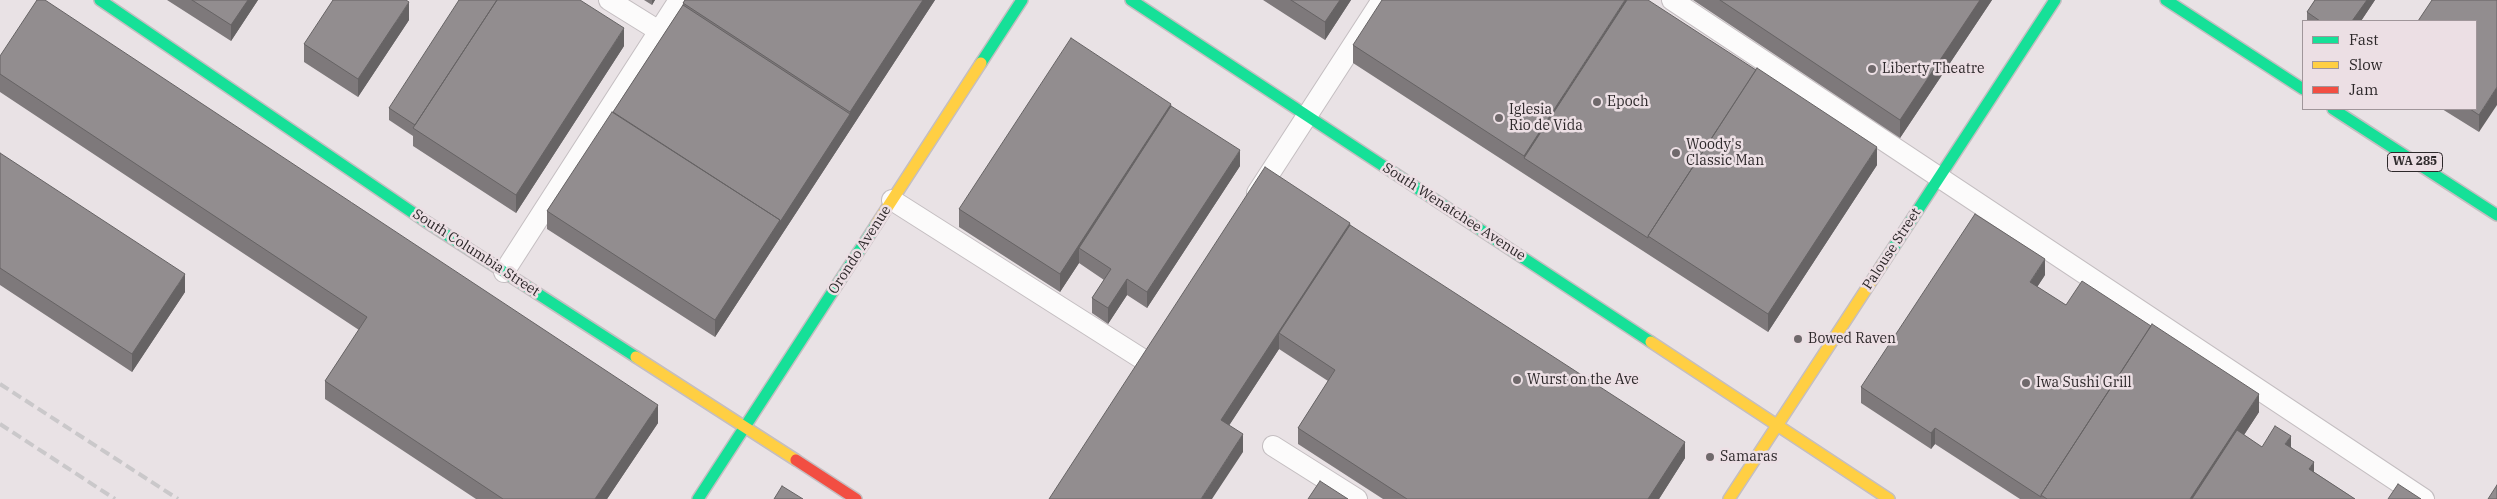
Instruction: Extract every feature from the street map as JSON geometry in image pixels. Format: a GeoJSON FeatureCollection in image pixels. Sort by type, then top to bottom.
{"type":"FeatureCollection","features":[{"type":"Feature","properties":{"kind":"main road","name":"South Columbia Street"},"geometry":{"type":"LineString","coordinates":[[100,0],[425,221],[856,499]]}},
{"type":"Feature","properties":{"kind":"main road","name":"Orondo Avenue"},"geometry":{"type":"LineString","coordinates":[[698,499],[1022,0]]}},
{"type":"Feature","properties":{"kind":"main road","name":"South Wenatchee Avenue"},"geometry":{"type":"LineString","coordinates":[[1130,0],[1889,499]]}},
{"type":"Feature","properties":{"kind":"main road","name":"Palouse Street"},"geometry":{"type":"LineString","coordinates":[[1729,499],[2055,0]]}},
{"type":"Feature","properties":{"kind":"main road"},"geometry":{"type":"LineString","coordinates":[[2166,0],[2302,88]]}},
{"type":"Feature","properties":{"kind":"main road","name":"WA 285"},"geometry":{"type":"LineString","coordinates":[[2335,110],[2497,215]]}},
{"type":"Feature","properties":{"kind":"lane"},"geometry":{"type":"LineString","coordinates":[[609,0],[659,31]]}},
{"type":"Feature","properties":{"kind":"lane"},"geometry":{"type":"LineString","coordinates":[[504,272],[679,0]]}},
{"type":"Feature","properties":{"kind":"lane"},"geometry":{"type":"LineString","coordinates":[[1248,206],[1382,0]]}},
{"type":"Feature","properties":{"kind":"lane"},"geometry":{"type":"LineString","coordinates":[[1672,0],[2424,499]]}},
{"type":"Feature","properties":{"kind":"lane"},"geometry":{"type":"LineString","coordinates":[[892,200],[1147,362]]}},
{"type":"Feature","properties":{"kind":"lane"},"geometry":{"type":"LineString","coordinates":[[1273,446],[1356,499]]}},
{"type":"Feature","properties":{"kind":"building"},"geometry":{"type":"Polygon","coordinates":[[[37,0],[45,0],[658,405],[595,499],[503,499],[325,381],[367,317],[0,74],[0,56],[37,0]]]}},
{"type":"Feature","properties":{"kind":"building"},"geometry":{"type":"Polygon","coordinates":[[[192,0],[248,0],[231,25],[192,0]]]}},
{"type":"Feature","properties":{"kind":"building"},"geometry":{"type":"Polygon","coordinates":[[[333,0],[406,0],[409,2],[358,79],[304,44],[333,0]]]}},
{"type":"Feature","properties":{"kind":"building"},"geometry":{"type":"Polygon","coordinates":[[[459,0],[497,0],[415,125],[389,108],[459,0]]]}},
{"type":"Feature","properties":{"kind":"building"},"geometry":{"type":"Polygon","coordinates":[[[497,0],[580,0],[624,28],[516,195],[413,128],[497,0]]]}},
{"type":"Feature","properties":{"kind":"building"},"geometry":{"type":"Polygon","coordinates":[[[685,0],[923,0],[850,112],[683,3],[685,0]]]}},
{"type":"Feature","properties":{"kind":"building"},"geometry":{"type":"Polygon","coordinates":[[[1291,0],[1340,0],[1325,22],[1291,0]]]}},
{"type":"Feature","properties":{"kind":"building","name":"Iglesia Rio de Vida"},"geometry":{"type":"Polygon","coordinates":[[[1382,0],[1625,0],[1524,156],[1353,45],[1382,0]]]}},
{"type":"Feature","properties":{"kind":"building"},"geometry":{"type":"Polygon","coordinates":[[[1627,0],[1648,0],[1756,70],[1648,238],[1524,158],[1627,0]]]}},
{"type":"Feature","properties":{"kind":"building","name":"Liberty Theatre"},"geometry":{"type":"Polygon","coordinates":[[[1720,0],[1980,0],[1900,120],[1720,0]]]}},
{"type":"Feature","properties":{"kind":"building"},"geometry":{"type":"Polygon","coordinates":[[[2315,0],[2367,0],[2353,20],[2319,20],[2307,12],[2315,0]]]}},
{"type":"Feature","properties":{"kind":"building"},"geometry":{"type":"Polygon","coordinates":[[[2432,0],[2497,0],[2497,87],[2479,115],[2472,110],[2477,110],[2477,20],[2419,20],[2432,0]]]}},
{"type":"Feature","properties":{"kind":"building"},"geometry":{"type":"Polygon","coordinates":[[[683,5],[850,114],[780,222],[780,220],[613,112],[683,5]]]}},
{"type":"Feature","properties":{"kind":"building"},"geometry":{"type":"Polygon","coordinates":[[[1071,38],[1171,104],[1060,274],[959,209],[1071,38]]]}},
{"type":"Feature","properties":{"kind":"building"},"geometry":{"type":"Polygon","coordinates":[[[1757,68],[1877,147],[1768,314],[1648,236],[1757,68]]]}},
{"type":"Feature","properties":{"kind":"building"},"geometry":{"type":"Polygon","coordinates":[[[1171,106],[1240,150],[1147,292],[1127,279],[1108,308],[1092,298],[1111,269],[1079,248],[1171,106]]]}},
{"type":"Feature","properties":{"kind":"building"},"geometry":{"type":"Polygon","coordinates":[[[612,112],[780,220],[715,320],[547,211],[612,112]]]}},
{"type":"Feature","properties":{"kind":"building"},"geometry":{"type":"Polygon","coordinates":[[[0,153],[185,274],[132,354],[0,268],[0,153]]]}},
{"type":"Feature","properties":{"kind":"building"},"geometry":{"type":"Polygon","coordinates":[[[1265,167],[1350,223],[1221,420],[1243,434],[1201,499],[1049,499],[1265,167]]]}},
{"type":"Feature","properties":{"kind":"building"},"geometry":{"type":"Polygon","coordinates":[[[1975,214],[2045,259],[2030,282],[2066,305],[2082,281],[2151,326],[2041,497],[1935,428],[1931,433],[1861,387],[1975,214]]]}},
{"type":"Feature","properties":{"kind":"building"},"geometry":{"type":"Polygon","coordinates":[[[1350,225],[1685,442],[1648,499],[1407,499],[1298,428],[1335,370],[1279,333],[1350,225]]]}},
{"type":"Feature","properties":{"kind":"building"},"geometry":{"type":"Polygon","coordinates":[[[2152,324],[2259,394],[2190,499],[2047,499],[2041,495],[2152,324]]]}},
{"type":"Feature","properties":{"kind":"building"},"geometry":{"type":"Polygon","coordinates":[[[2275,426],[2291,436],[2285,444],[2314,462],[2309,469],[2355,499],[2192,499],[2237,430],[2262,447],[2275,426]]]}},
{"type":"Feature","properties":{"kind":"building"},"geometry":{"type":"Polygon","coordinates":[[[1320,481],[1348,499],[1308,499],[1320,481]]]}},
{"type":"Feature","properties":{"kind":"building"},"geometry":{"type":"Polygon","coordinates":[[[2398,484],[2421,499],[2388,499],[2398,484]]]}},
{"type":"Feature","properties":{"kind":"building"},"geometry":{"type":"Polygon","coordinates":[[[2497,485],[2497,499],[2488,499],[2497,485]]]}},
{"type":"Feature","properties":{"kind":"building"},"geometry":{"type":"Polygon","coordinates":[[[782,486],[803,499],[774,499],[782,486]]]}},
{"type":"Feature","properties":{"kind":"railway"},"geometry":{"type":"LineString","coordinates":[[0,384],[178,499]]}},
{"type":"Feature","properties":{"kind":"railway"},"geometry":{"type":"LineString","coordinates":[[0,424],[115,499]]}},
{"type":"Feature","properties":{"kind":"traffic: fast"},"geometry":{"type":"LineString","coordinates":[[100,0],[425,221],[636,357]]}},
{"type":"Feature","properties":{"kind":"traffic: fast"},"geometry":{"type":"LineString","coordinates":[[981,63],[1022,0]]}},
{"type":"Feature","properties":{"kind":"traffic: fast"},"geometry":{"type":"LineString","coordinates":[[1131,0],[1651,342]]}},
{"type":"Feature","properties":{"kind":"traffic: fast"},"geometry":{"type":"LineString","coordinates":[[1882,265],[2055,0]]}},
{"type":"Feature","properties":{"kind":"traffic: fast"},"geometry":{"type":"LineString","coordinates":[[2166,0],[2302,88]]}},
{"type":"Feature","properties":{"kind":"traffic: fast"},"geometry":{"type":"LineString","coordinates":[[2335,110],[2497,215]]}},
{"type":"Feature","properties":{"kind":"traffic: fast"},"geometry":{"type":"LineString","coordinates":[[698,499],[876,225]]}},
{"type":"Feature","properties":{"kind":"traffic: slow"},"geometry":{"type":"LineString","coordinates":[[876,225],[981,63]]}},
{"type":"Feature","properties":{"kind":"traffic: slow"},"geometry":{"type":"LineString","coordinates":[[1729,499],[1882,265]]}},
{"type":"Feature","properties":{"kind":"traffic: slow"},"geometry":{"type":"LineString","coordinates":[[1651,342],[1889,499]]}},
{"type":"Feature","properties":{"kind":"traffic: slow"},"geometry":{"type":"LineString","coordinates":[[636,357],[796,460]]}},
{"type":"Feature","properties":{"kind":"traffic: jam"},"geometry":{"type":"LineString","coordinates":[[796,460],[856,499]]}},
{"type":"Feature","properties":{"kind":"place","name":"Liberty Theatre"},"geometry":{"type":"Point","coordinates":[1872,69]}},
{"type":"Feature","properties":{"kind":"place","name":"Epoch"},"geometry":{"type":"Point","coordinates":[1597,102]}},
{"type":"Feature","properties":{"kind":"place","name":"Iglesia Rio de Vida"},"geometry":{"type":"Point","coordinates":[1499,118]}},
{"type":"Feature","properties":{"kind":"place","name":"Woody's Classic Man"},"geometry":{"type":"Point","coordinates":[1676,153]}},
{"type":"Feature","properties":{"kind":"place","name":"Bowed Raven"},"geometry":{"type":"Point","coordinates":[1798,339]}},
{"type":"Feature","properties":{"kind":"place","name":"Wurst on the Ave"},"geometry":{"type":"Point","coordinates":[1517,380]}},
{"type":"Feature","properties":{"kind":"place","name":"Iwa Sushi Grill"},"geometry":{"type":"Point","coordinates":[2026,383]}},
{"type":"Feature","properties":{"kind":"place","name":"Samaras"},"geometry":{"type":"Point","coordinates":[1710,457]}}]}
